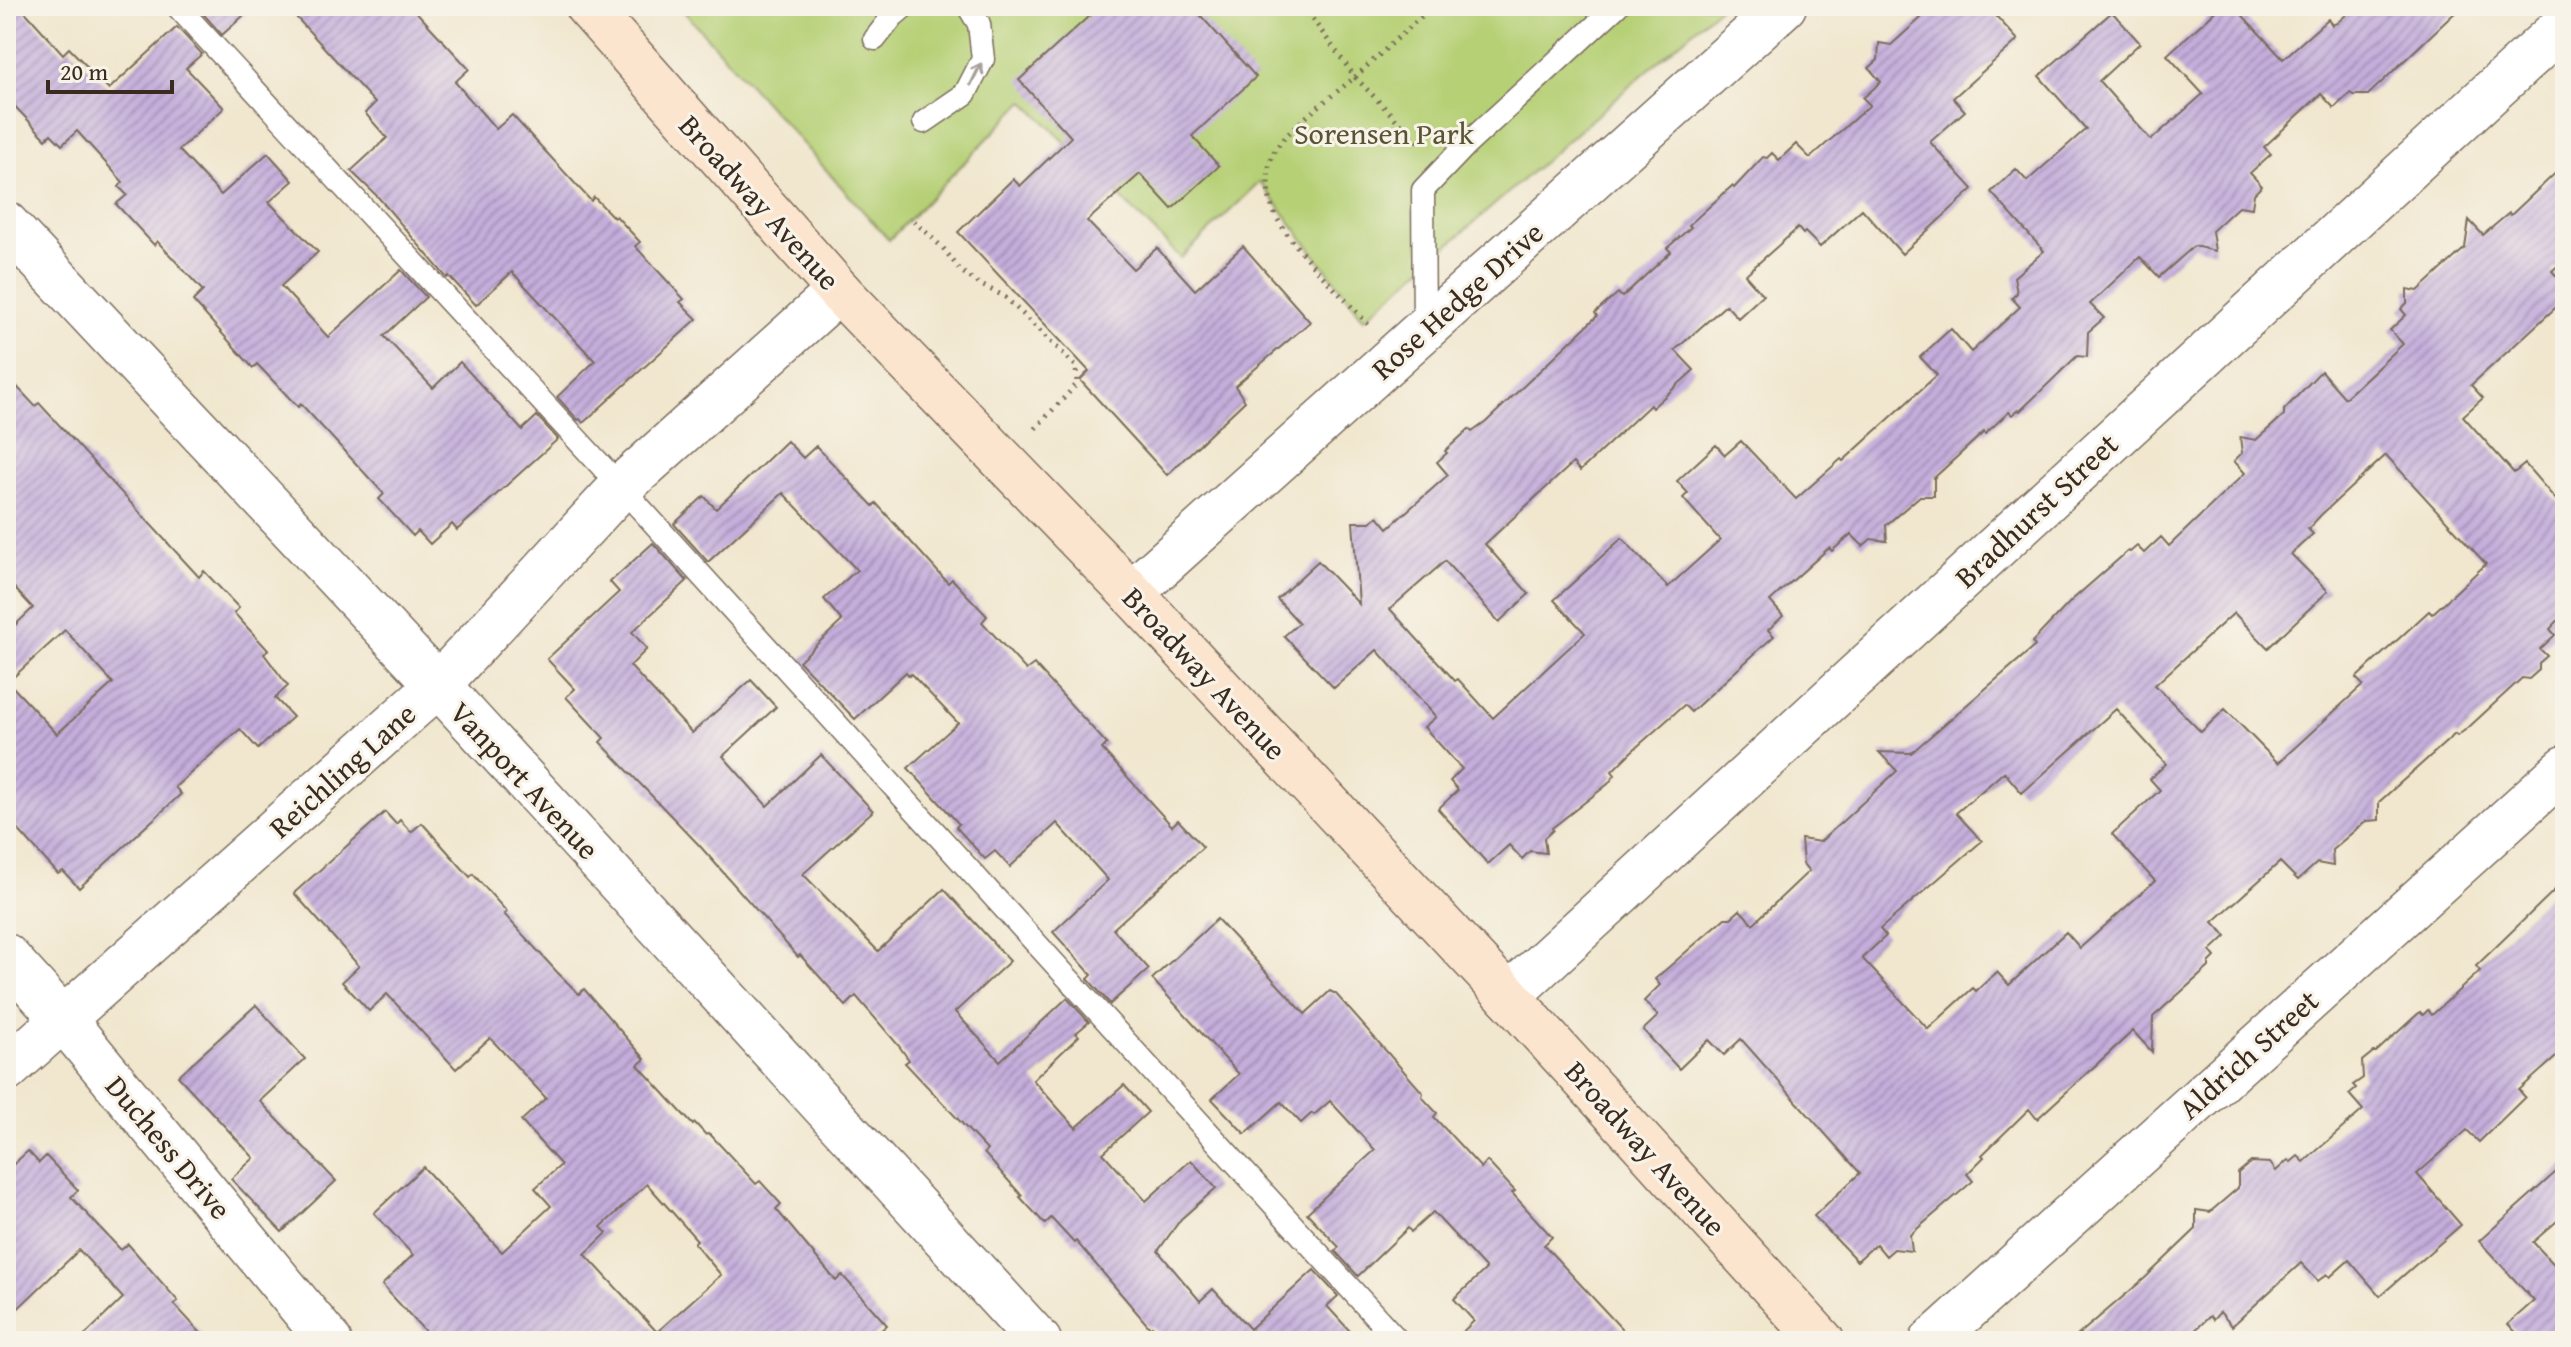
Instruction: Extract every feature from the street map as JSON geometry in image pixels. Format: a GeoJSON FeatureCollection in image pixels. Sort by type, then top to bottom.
{"type":"FeatureCollection","features":[{"type":"Feature","properties":{"kind":"street","name":"Broadway Avenue"},"geometry":{"type":"LineString","coordinates":[[587,6],[839,291],[1131,593],[1508,996],[1822,1341]]}},
{"type":"Feature","properties":{"kind":"street","name":"Rose Hedge Drive"},"geometry":{"type":"LineString","coordinates":[[1131,593],[1784,6]]}},
{"type":"Feature","properties":{"kind":"street","name":"Bradhurst Street"},"geometry":{"type":"LineString","coordinates":[[1508,996],[2565,24]]}},
{"type":"Feature","properties":{"kind":"street","name":"Vanport Avenue"},"geometry":{"type":"LineString","coordinates":[[6,224],[438,685],[1039,1341]]}},
{"type":"Feature","properties":{"kind":"street","name":"Reichling Lane"},"geometry":{"type":"LineString","coordinates":[[6,1070],[438,685],[621,487],[839,291]]}},
{"type":"Feature","properties":{"kind":"street","name":"Aldrich Street"},"geometry":{"type":"LineString","coordinates":[[1932,1341],[2565,768]]}},
{"type":"Feature","properties":{"kind":"street","name":"Duchess Drive"},"geometry":{"type":"LineString","coordinates":[[6,956],[64,1020],[329,1341]]}},
{"type":"Feature","properties":{"kind":"lane"},"geometry":{"type":"LineString","coordinates":[[177,6],[621,487],[1398,1341]]}},
{"type":"Feature","properties":{"kind":"lane"},"geometry":{"type":"LineString","coordinates":[[875,39],[905,6]]}},
{"type":"Feature","properties":{"kind":"lane"},"geometry":{"type":"LineString","coordinates":[[924,122],[965,94],[983,59],[979,24],[968,6]]}},
{"type":"Feature","properties":{"kind":"lane"},"geometry":{"type":"LineString","coordinates":[[1410,342],[1423,190],[1617,6]]}},
{"type":"Feature","properties":{"kind":"path"},"geometry":{"type":"LineString","coordinates":[[1303,6],[1355,77],[1443,169]]}},
{"type":"Feature","properties":{"kind":"path"},"geometry":{"type":"LineString","coordinates":[[1410,342],[1288,236],[1273,210],[1267,173],[1276,149],[1311,113],[1433,6]]}},
{"type":"Feature","properties":{"kind":"path"},"geometry":{"type":"LineString","coordinates":[[914,221],[943,248],[961,271],[1004,296],[1076,366],[1077,384],[1003,461]]}},
{"type":"Feature","properties":{"kind":"green space","name":"Sorensen Park"},"geometry":{"type":"Polygon","coordinates":[[[679,6],[1721,6],[1364,319],[1260,182],[1181,258],[1024,101],[889,240],[679,6]]]}},
{"type":"Feature","properties":{"kind":"building"},"geometry":{"type":"Polygon","coordinates":[[[6,6],[20,6],[63,54],[69,48],[109,89],[177,27],[202,54],[186,68],[224,108],[179,150],[221,195],[268,153],[293,181],[269,202],[318,252],[281,286],[328,337],[401,270],[426,297],[384,336],[433,388],[460,362],[522,430],[537,416],[558,439],[457,530],[452,524],[430,544],[418,531],[413,536],[379,499],[384,494],[301,404],[298,407],[257,364],[253,368],[193,301],[203,291],[157,241],[154,245],[116,204],[127,195],[119,187],[123,182],[77,131],[62,145],[51,134],[46,139],[6,97],[6,6]]]}},
{"type":"Feature","properties":{"kind":"building"},"geometry":{"type":"Polygon","coordinates":[[[254,6],[222,35],[198,8],[254,6]]]}},
{"type":"Feature","properties":{"kind":"building"},"geometry":{"type":"Polygon","coordinates":[[[286,6],[411,6],[469,69],[455,82],[496,129],[512,115],[591,201],[594,197],[640,242],[635,246],[684,299],[680,302],[697,319],[583,423],[578,420],[557,397],[595,361],[512,272],[476,305],[449,276],[447,278],[378,197],[351,171],[387,138],[365,113],[375,103],[286,6]]]}},
{"type":"Feature","properties":{"kind":"building"},"geometry":{"type":"Polygon","coordinates":[[[1100,6],[1192,6],[1256,77],[1192,136],[1219,166],[1172,209],[1140,174],[1087,221],[1133,269],[1157,248],[1195,290],[1243,246],[1310,322],[1235,386],[1245,401],[1167,475],[1080,380],[1089,371],[958,232],[1013,179],[1020,186],[1071,137],[1019,80],[1100,6]]]}},
{"type":"Feature","properties":{"kind":"building"},"geometry":{"type":"Polygon","coordinates":[[[1918,6],[1987,6],[2018,40],[1953,98],[1965,111],[1930,142],[1973,189],[1902,254],[1862,209],[1820,247],[1798,228],[1745,275],[1763,295],[1738,318],[1726,305],[1675,350],[1694,370],[1652,408],[1650,405],[1580,471],[1573,463],[1485,544],[1529,594],[1499,622],[1445,561],[1390,609],[1493,718],[1585,633],[1554,600],[1622,538],[1668,587],[1720,540],[1683,498],[1688,493],[1677,481],[1716,445],[1725,455],[1741,441],[1796,499],[1841,459],[1843,461],[1937,375],[1920,357],[1945,334],[1951,329],[1971,352],[2020,307],[2012,298],[2017,293],[2014,277],[2044,251],[1991,192],[2016,169],[2027,181],[2086,129],[2039,76],[2112,12],[2140,43],[2099,81],[2151,140],[2203,94],[2167,55],[2221,6],[2234,6],[2283,59],[2328,19],[2332,25],[2337,23],[2356,6],[2462,6],[2368,95],[2350,93],[2334,108],[2321,94],[2264,147],[2271,154],[2250,173],[2262,186],[2254,194],[2252,208],[2239,206],[2212,231],[2215,251],[2194,246],[2159,277],[2140,257],[2090,304],[2104,318],[2088,332],[2087,357],[2077,356],[2020,411],[2012,415],[2009,412],[1934,478],[1934,496],[1920,496],[1886,525],[1887,541],[1871,539],[1863,546],[1851,534],[1832,551],[1829,548],[1770,601],[1783,616],[1768,630],[1774,636],[1691,712],[1684,705],[1631,752],[1612,771],[1615,775],[1608,784],[1552,828],[1544,838],[1546,853],[1530,851],[1522,859],[1509,845],[1488,864],[1438,809],[1458,790],[1450,781],[1462,769],[1424,727],[1436,717],[1377,650],[1334,688],[1284,636],[1299,623],[1277,599],[1318,561],[1359,604],[1353,522],[1370,522],[1378,516],[1388,528],[1448,475],[1437,462],[1447,453],[1445,451],[1469,429],[1472,432],[1486,422],[1597,316],[1595,313],[1618,293],[1622,297],[1671,252],[1667,248],[1691,227],[1689,225],[1732,186],[1734,188],[1763,157],[1767,158],[1772,153],[1779,160],[1796,144],[1810,158],[1870,105],[1863,98],[1881,82],[1869,68],[1878,60],[1879,43],[1891,45],[1921,18],[1918,6]]]}},
{"type":"Feature","properties":{"kind":"building"},"geometry":{"type":"Polygon","coordinates":[[[2565,164],[2565,259],[2552,271],[2565,286],[2565,299],[2471,385],[2483,398],[2463,416],[2514,473],[2525,464],[2565,510],[2565,613],[2550,629],[2555,635],[2540,649],[2547,656],[2539,663],[2539,670],[2529,679],[2522,678],[2379,802],[2379,820],[2366,821],[2332,850],[2333,866],[2317,863],[2298,880],[2280,862],[2213,922],[2226,936],[2210,951],[2215,957],[2209,967],[2153,1017],[2152,1052],[2133,1031],[2037,1119],[2029,1109],[1982,1155],[1984,1157],[1967,1174],[1973,1181],[1910,1235],[1912,1251],[1894,1249],[1886,1256],[1876,1244],[1857,1261],[1814,1216],[1860,1173],[1741,1039],[1724,1055],[1709,1040],[1679,1069],[1643,1030],[1658,1016],[1644,1001],[1660,985],[1655,979],[1725,918],[1731,918],[1740,910],[1753,924],[1809,871],[1803,864],[1801,839],[1820,842],[1897,771],[1879,752],[1911,753],[2035,646],[2032,642],[2072,600],[2128,551],[2137,546],[2144,553],[2161,537],[2169,546],[2245,473],[2234,461],[2242,453],[2240,437],[2256,440],[2284,415],[2284,410],[2321,371],[2345,398],[2403,344],[2390,330],[2406,315],[2401,309],[2407,303],[2407,289],[2418,291],[2465,248],[2469,220],[2483,235],[2509,213],[2511,215],[2565,164]],[[2386,455],[2321,515],[2308,529],[2313,534],[2291,554],[2328,591],[2268,648],[2234,613],[2155,685],[2201,732],[2225,709],[2278,763],[2363,685],[2356,678],[2486,564],[2386,455]],[[2116,709],[2022,793],[2004,772],[1956,813],[1982,841],[1880,929],[1886,936],[1862,958],[1928,1029],[1973,988],[1976,991],[1997,972],[2009,985],[2066,932],[2080,948],[2155,881],[2112,834],[2160,790],[2150,779],[2166,764],[2116,709]]]}},
{"type":"Feature","properties":{"kind":"building"},"geometry":{"type":"Polygon","coordinates":[[[6,375],[35,406],[39,403],[199,577],[204,571],[239,608],[234,613],[268,650],[264,654],[288,686],[275,698],[293,717],[258,749],[240,729],[175,787],[181,794],[79,888],[63,871],[58,874],[6,816],[6,634],[33,608],[6,579],[6,375]],[[65,630],[8,682],[57,734],[113,683],[65,630]]]}},
{"type":"Feature","properties":{"kind":"building"},"geometry":{"type":"Polygon","coordinates":[[[787,441],[803,458],[816,446],[873,506],[876,503],[948,583],[952,579],[987,616],[982,622],[1026,670],[1034,664],[1107,744],[1102,749],[1172,826],[1178,820],[1203,847],[1113,929],[1149,969],[1110,1004],[1088,979],[1092,975],[1053,932],[1108,880],[1057,823],[1010,867],[995,851],[985,859],[956,827],[959,824],[908,768],[958,723],[906,672],[855,719],[799,661],[842,621],[824,599],[857,570],[783,493],[708,562],[674,524],[704,496],[716,509],[787,441]]]}},
{"type":"Feature","properties":{"kind":"building"},"geometry":{"type":"Polygon","coordinates":[[[653,543],[687,581],[632,632],[647,649],[630,666],[692,733],[751,680],[776,707],[723,756],[767,806],[821,755],[873,811],[803,874],[878,951],[944,889],[1010,961],[955,1012],[1000,1061],[1067,998],[1089,1022],[1076,1033],[1079,1036],[1033,1080],[1076,1128],[1124,1085],[1148,1112],[1103,1153],[1146,1201],[1191,1160],[1216,1188],[1181,1219],[1158,1251],[1200,1301],[1213,1289],[1250,1329],[1314,1270],[1338,1296],[1327,1306],[1359,1341],[1166,1341],[1152,1326],[1150,1328],[1076,1241],[1074,1243],[1051,1218],[1045,1224],[1020,1197],[984,1153],[987,1150],[905,1063],[909,1060],[899,1046],[856,996],[846,1006],[600,742],[604,738],[566,697],[575,689],[547,659],[619,592],[610,582],[653,543]]]}},
{"type":"Feature","properties":{"kind":"building"},"geometry":{"type":"Polygon","coordinates":[[[385,812],[396,824],[400,820],[411,832],[422,823],[470,877],[473,874],[507,912],[504,914],[557,972],[579,994],[584,989],[645,1059],[638,1065],[693,1125],[695,1123],[706,1135],[709,1133],[756,1184],[760,1181],[781,1204],[776,1209],[836,1281],[842,1275],[887,1325],[869,1341],[434,1341],[382,1285],[413,1255],[374,1213],[423,1167],[502,1252],[551,1206],[535,1188],[561,1165],[521,1121],[546,1098],[490,1038],[456,1069],[387,994],[369,1011],[342,982],[359,966],[294,893],[385,812]],[[647,1184],[601,1227],[607,1233],[585,1254],[657,1332],[721,1275],[694,1243],[697,1240],[647,1184]]]}},
{"type":"Feature","properties":{"kind":"building"},"geometry":{"type":"Polygon","coordinates":[[[2565,880],[2565,1049],[2519,1090],[2525,1097],[2479,1142],[2467,1130],[2417,1174],[2461,1225],[2380,1296],[2349,1260],[2330,1277],[2327,1274],[2318,1281],[2301,1263],[2232,1326],[2220,1312],[2213,1320],[2210,1316],[2184,1341],[2071,1341],[2145,1278],[2196,1229],[2196,1210],[2210,1212],[2238,1188],[2238,1173],[2251,1162],[2270,1163],[2276,1171],[2298,1156],[2304,1162],[2363,1110],[2349,1094],[2356,1088],[2353,1085],[2363,1078],[2362,1061],[2420,1012],[2423,1015],[2428,1010],[2432,1015],[2480,971],[2476,966],[2565,880]]]}},
{"type":"Feature","properties":{"kind":"building"},"geometry":{"type":"Polygon","coordinates":[[[1217,919],[1305,1014],[1330,991],[1336,994],[1423,1093],[1422,1097],[1437,1113],[1434,1117],[1481,1168],[1487,1161],[1515,1191],[1512,1193],[1552,1237],[1544,1245],[1633,1341],[1453,1341],[1474,1321],[1454,1299],[1486,1269],[1433,1212],[1411,1232],[1408,1228],[1358,1276],[1335,1251],[1339,1247],[1307,1213],[1375,1150],[1330,1101],[1301,1123],[1281,1102],[1245,1134],[1212,1099],[1239,1074],[1152,979],[1217,919]]]}},
{"type":"Feature","properties":{"kind":"building"},"geometry":{"type":"Polygon","coordinates":[[[256,1005],[305,1059],[260,1101],[336,1181],[282,1232],[231,1179],[254,1158],[178,1076],[256,1005]]]}},
{"type":"Feature","properties":{"kind":"building"},"geometry":{"type":"Polygon","coordinates":[[[28,1151],[39,1163],[46,1156],[78,1190],[71,1197],[121,1250],[128,1244],[178,1301],[174,1304],[208,1341],[79,1341],[123,1298],[79,1250],[6,1320],[6,1171],[28,1151]]]}},
{"type":"Feature","properties":{"kind":"building"},"geometry":{"type":"Polygon","coordinates":[[[2565,1164],[2565,1214],[2533,1242],[2563,1274],[2565,1272],[2565,1341],[2524,1341],[2508,1324],[2534,1301],[2479,1241],[2565,1164]]]}}]}
